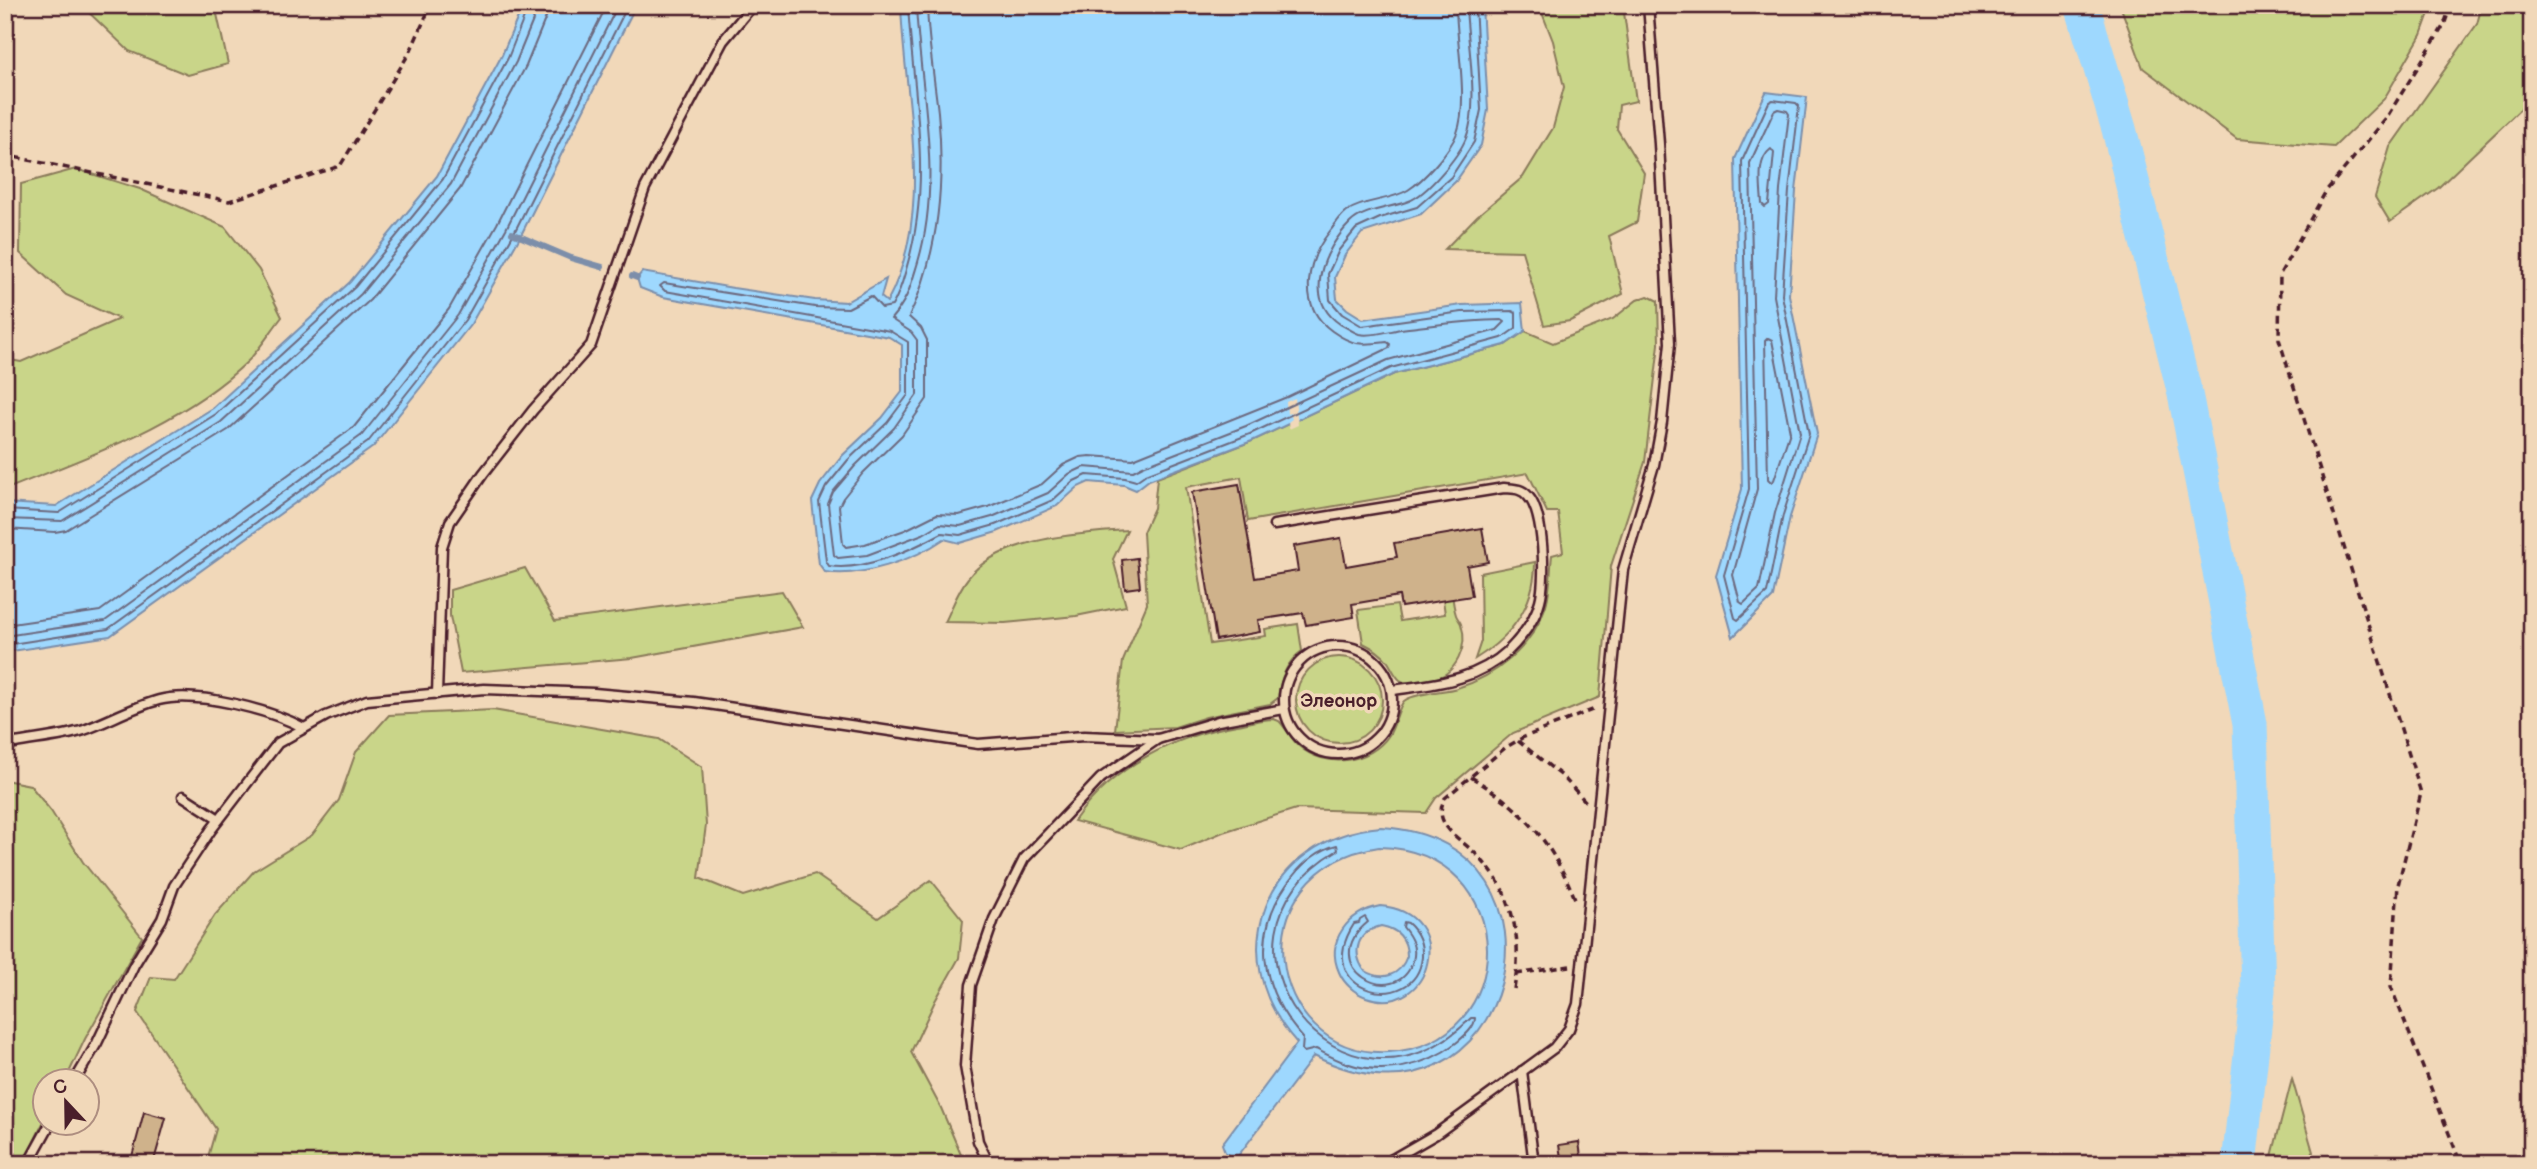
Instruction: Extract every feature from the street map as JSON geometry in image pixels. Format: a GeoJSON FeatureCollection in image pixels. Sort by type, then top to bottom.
{"type":"FeatureCollection","features":[{"type":"Feature","properties":{"kind":"lane"},"geometry":{"type":"LineString","coordinates":[[437,694],[442,547],[450,522],[516,432],[591,345],[645,188],[723,41],[753,5]]}},
{"type":"Feature","properties":{"kind":"lane"},"geometry":{"type":"LineString","coordinates":[[1384,1164],[1436,1134],[1554,1048],[1569,1028],[1578,1004],[1623,570],[1654,466],[1662,422],[1670,343],[1648,5]]}},
{"type":"Feature","properties":{"kind":"lane"},"geometry":{"type":"LineString","coordinates":[[1274,525],[1504,488],[1519,489],[1529,497],[1535,508],[1542,544],[1544,581],[1537,609],[1524,632],[1508,650],[1479,671],[1455,681],[1393,690]]}},
{"type":"Feature","properties":{"kind":"lane"},"geometry":{"type":"LineString","coordinates":[[1329,645],[1346,645],[1363,650],[1377,660],[1387,674],[1393,690],[1392,709],[1386,727],[1374,742],[1357,751],[1338,755],[1320,751],[1303,742],[1291,727],[1284,709],[1286,684],[1299,661],[1312,651],[1329,645]]}},
{"type":"Feature","properties":{"kind":"lane"},"geometry":{"type":"LineString","coordinates":[[82,1068],[134,965],[162,919],[174,886],[219,819],[278,743],[326,716],[367,700],[484,689],[594,693],[656,699],[978,744],[1084,736],[1158,738],[1218,722],[1284,709]]}},
{"type":"Feature","properties":{"kind":"lane"},"geometry":{"type":"LineString","coordinates":[[5,741],[15,743],[82,730],[158,700],[181,696],[210,699],[285,718],[304,728]]}},
{"type":"Feature","properties":{"kind":"lane"},"geometry":{"type":"LineString","coordinates":[[989,1164],[978,1141],[965,1066],[971,985],[994,919],[1024,859],[1101,778],[1158,738]]}},
{"type":"Feature","properties":{"kind":"lane"},"geometry":{"type":"LineString","coordinates":[[183,796],[219,819]]}},
{"type":"Feature","properties":{"kind":"lane"},"geometry":{"type":"LineString","coordinates":[[1522,1071],[1534,1164]]}},
{"type":"Feature","properties":{"kind":"lane"},"geometry":{"type":"LineString","coordinates":[[28,1164],[42,1138]]}},
{"type":"Feature","properties":{"kind":"path"},"geometry":{"type":"LineString","coordinates":[[5,162],[14,157],[229,201],[340,166],[410,52],[431,5]]}},
{"type":"Feature","properties":{"kind":"path"},"geometry":{"type":"LineString","coordinates":[[2451,5],[2444,25],[2385,120],[2326,191],[2280,274],[2279,339],[2421,793],[2398,885],[2391,987],[2461,1164]]}},
{"type":"Feature","properties":{"kind":"path"},"geometry":{"type":"LineString","coordinates":[[1514,989],[1518,938],[1503,890],[1476,854],[1447,829],[1440,816],[1441,806],[1446,798],[1518,741],[1608,704]]}},
{"type":"Feature","properties":{"kind":"path"},"geometry":{"type":"LineString","coordinates":[[1518,741],[1562,776],[1597,814]]}},
{"type":"Feature","properties":{"kind":"path"},"geometry":{"type":"LineString","coordinates":[[1471,777],[1500,795],[1528,821],[1549,848],[1566,876],[1585,933]]}},
{"type":"Feature","properties":{"kind":"path"},"geometry":{"type":"LineString","coordinates":[[1516,974],[1582,964]]}},
{"type":"Feature","properties":{"kind":"green space"},"geometry":{"type":"Polygon","coordinates":[[[81,5],[215,5],[228,64],[188,75],[129,51],[81,5]]]}},
{"type":"Feature","properties":{"kind":"green space"},"geometry":{"type":"Polygon","coordinates":[[[1539,5],[1623,5],[1636,101],[1619,105],[1617,129],[1644,173],[1637,222],[1609,236],[1623,294],[1570,321],[1544,325],[1522,251],[1445,249],[1477,216],[1523,177],[1553,128],[1564,87],[1553,41],[1539,5]]]}},
{"type":"Feature","properties":{"kind":"green space"},"geometry":{"type":"Polygon","coordinates":[[[2120,5],[2432,5],[2421,35],[2384,99],[2334,147],[2237,139],[2143,68],[2120,5]]]}},
{"type":"Feature","properties":{"kind":"green space"},"geometry":{"type":"Polygon","coordinates":[[[2482,5],[2532,5],[2532,98],[2438,188],[2390,222],[2375,197],[2390,147],[2477,24],[2482,5]]]}},
{"type":"Feature","properties":{"kind":"green space"},"geometry":{"type":"Polygon","coordinates":[[[76,169],[140,189],[225,227],[259,270],[282,317],[249,360],[195,403],[134,436],[7,489],[5,359],[21,362],[119,319],[66,295],[20,253],[21,184],[76,169]]]}},
{"type":"Feature","properties":{"kind":"green space"},"geometry":{"type":"Polygon","coordinates":[[[1648,296],[1658,301],[1659,344],[1645,462],[1611,566],[1600,697],[1513,733],[1436,798],[1426,813],[1296,809],[1223,832],[1181,850],[1074,821],[1106,785],[1125,770],[1167,746],[1213,730],[1274,719],[1279,721],[1299,746],[1321,758],[1347,760],[1371,752],[1389,735],[1404,701],[1471,683],[1498,668],[1521,648],[1539,622],[1547,602],[1552,555],[1563,552],[1558,512],[1547,512],[1528,473],[1248,521],[1241,477],[1186,487],[1210,644],[1266,636],[1265,629],[1298,624],[1302,651],[1288,666],[1282,678],[1278,698],[1270,704],[1206,717],[1175,727],[1115,730],[1123,661],[1147,604],[1143,532],[1154,508],[1157,478],[1252,441],[1394,374],[1505,345],[1525,331],[1553,343],[1613,319],[1637,300],[1648,296]]]}},
{"type":"Feature","properties":{"kind":"green space"},"geometry":{"type":"Polygon","coordinates":[[[1127,530],[1113,559],[1126,606],[1076,616],[1005,623],[945,622],[968,578],[982,564],[999,554],[1041,540],[1127,530]]]}},
{"type":"Feature","properties":{"kind":"green space"},"geometry":{"type":"Polygon","coordinates":[[[1535,562],[1534,578],[1526,606],[1500,641],[1475,659],[1481,641],[1480,573],[1535,562]]]}},
{"type":"Feature","properties":{"kind":"green space"},"geometry":{"type":"Polygon","coordinates":[[[525,568],[555,621],[782,591],[803,627],[632,658],[461,673],[450,616],[450,590],[525,568]]]}},
{"type":"Feature","properties":{"kind":"green space"},"geometry":{"type":"Polygon","coordinates":[[[1450,577],[1456,616],[1463,633],[1462,650],[1454,666],[1440,677],[1420,682],[1404,682],[1383,656],[1363,643],[1358,610],[1397,605],[1400,621],[1445,614],[1440,578],[1450,577]]]}},
{"type":"Feature","properties":{"kind":"green space"},"geometry":{"type":"Polygon","coordinates":[[[1339,657],[1355,661],[1369,670],[1378,684],[1382,700],[1378,716],[1369,730],[1355,739],[1339,743],[1323,739],[1309,730],[1300,716],[1296,700],[1300,684],[1309,670],[1323,661],[1339,657]]]}},
{"type":"Feature","properties":{"kind":"green space"},"geometry":{"type":"Polygon","coordinates":[[[493,710],[659,739],[702,767],[706,825],[699,878],[743,896],[815,874],[878,918],[931,880],[963,920],[959,958],[911,1052],[941,1108],[965,1164],[206,1164],[216,1129],[137,1012],[151,977],[174,979],[215,915],[254,871],[312,835],[339,800],[356,752],[389,715],[493,710]]]}},
{"type":"Feature","properties":{"kind":"green space"},"geometry":{"type":"Polygon","coordinates":[[[5,780],[30,785],[51,811],[83,862],[142,937],[71,1068],[32,1068],[32,1138],[36,1138],[23,1164],[5,1164],[5,780]]]}},
{"type":"Feature","properties":{"kind":"green space"},"geometry":{"type":"Polygon","coordinates":[[[2292,1079],[2313,1152],[2311,1164],[2270,1164],[2292,1079]]]}},
{"type":"Feature","properties":{"kind":"water"},"geometry":{"type":"Polygon","coordinates":[[[523,5],[636,5],[520,237],[471,324],[373,447],[110,636],[5,652],[5,503],[56,506],[213,408],[350,282],[437,176],[502,55],[523,5]]]}},
{"type":"Feature","properties":{"kind":"water"},"geometry":{"type":"Polygon","coordinates":[[[901,5],[1482,5],[1488,110],[1481,145],[1456,181],[1421,214],[1362,233],[1345,255],[1335,277],[1337,299],[1363,319],[1462,305],[1522,303],[1525,331],[1505,345],[1394,374],[1252,441],[1149,480],[1136,490],[1124,485],[1089,482],[1078,487],[1057,506],[997,532],[960,543],[944,539],[918,554],[871,570],[825,572],[819,564],[812,501],[820,484],[843,455],[882,418],[902,392],[902,345],[889,337],[663,297],[640,288],[637,278],[642,272],[733,288],[846,302],[886,279],[881,297],[887,302],[902,267],[914,194],[914,156],[901,5]]]}},
{"type":"Feature","properties":{"kind":"water"},"geometry":{"type":"Polygon","coordinates":[[[1766,92],[1807,97],[1796,191],[1789,295],[1817,434],[1790,517],[1773,597],[1733,637],[1716,575],[1742,489],[1735,159],[1766,92]]]}},
{"type":"Feature","properties":{"kind":"water"},"geometry":{"type":"Polygon","coordinates":[[[1381,827],[1447,845],[1487,882],[1505,932],[1501,984],[1478,1031],[1438,1064],[1383,1075],[1314,1056],[1238,1156],[1231,1158],[1222,1144],[1297,1043],[1273,1009],[1261,974],[1258,939],[1266,906],[1282,877],[1308,853],[1341,836],[1381,827]],[[1379,847],[1333,862],[1303,889],[1287,923],[1284,960],[1293,996],[1315,1026],[1346,1046],[1388,1052],[1432,1041],[1463,1018],[1481,985],[1487,948],[1480,912],[1459,880],[1426,857],[1379,847]]]}},
{"type":"Feature","properties":{"kind":"water"},"geometry":{"type":"Polygon","coordinates":[[[1380,906],[1405,913],[1420,926],[1428,943],[1427,962],[1420,980],[1407,993],[1389,1000],[1366,997],[1354,990],[1341,976],[1335,960],[1335,949],[1343,929],[1359,914],[1380,906]],[[1387,927],[1373,929],[1359,943],[1358,956],[1364,970],[1378,976],[1395,972],[1407,956],[1403,940],[1397,932],[1387,927]]]}},
{"type":"Feature","properties":{"kind":"pier"},"geometry":{"type":"Polygon","coordinates":[[[1295,398],[1298,425],[1289,429],[1288,422],[1292,419],[1290,413],[1287,414],[1286,402],[1295,398]]]}},
{"type":"Feature","properties":{"kind":"building"},"geometry":{"type":"Polygon","coordinates":[[[1239,484],[1255,578],[1298,571],[1294,546],[1341,538],[1346,566],[1397,557],[1394,543],[1482,528],[1488,562],[1467,566],[1472,596],[1401,607],[1399,596],[1352,604],[1354,617],[1306,625],[1303,613],[1258,620],[1260,632],[1216,640],[1192,492],[1239,484]]]}},
{"type":"Feature","properties":{"kind":"building"},"geometry":{"type":"Polygon","coordinates":[[[1137,558],[1140,587],[1125,589],[1122,560],[1137,558]]]}},
{"type":"Feature","properties":{"kind":"building"},"geometry":{"type":"Polygon","coordinates":[[[144,1112],[166,1118],[153,1164],[130,1164],[144,1112]]]}},
{"type":"Feature","properties":{"kind":"building"},"geometry":{"type":"Polygon","coordinates":[[[1579,1142],[1582,1164],[1562,1164],[1559,1145],[1579,1142]]]}},
{"type":"Feature","properties":{"kind":"waterway"},"geometry":{"type":"LineString","coordinates":[[2082,5],[2119,129],[2185,394],[2250,724],[2258,990],[2239,1164]]}},
{"type":"Feature","properties":{"kind":"waterway"},"geometry":{"type":"LineString","coordinates":[[512,233],[571,258],[602,267]]}},
{"type":"Feature","properties":{"kind":"waterway"},"geometry":{"type":"LineString","coordinates":[[632,276],[637,278]]}},
{"type":"Feature","properties":{"kind":"district","name":"Элеонор"},"geometry":{"type":"Point","coordinates":[1339,701]}}]}
